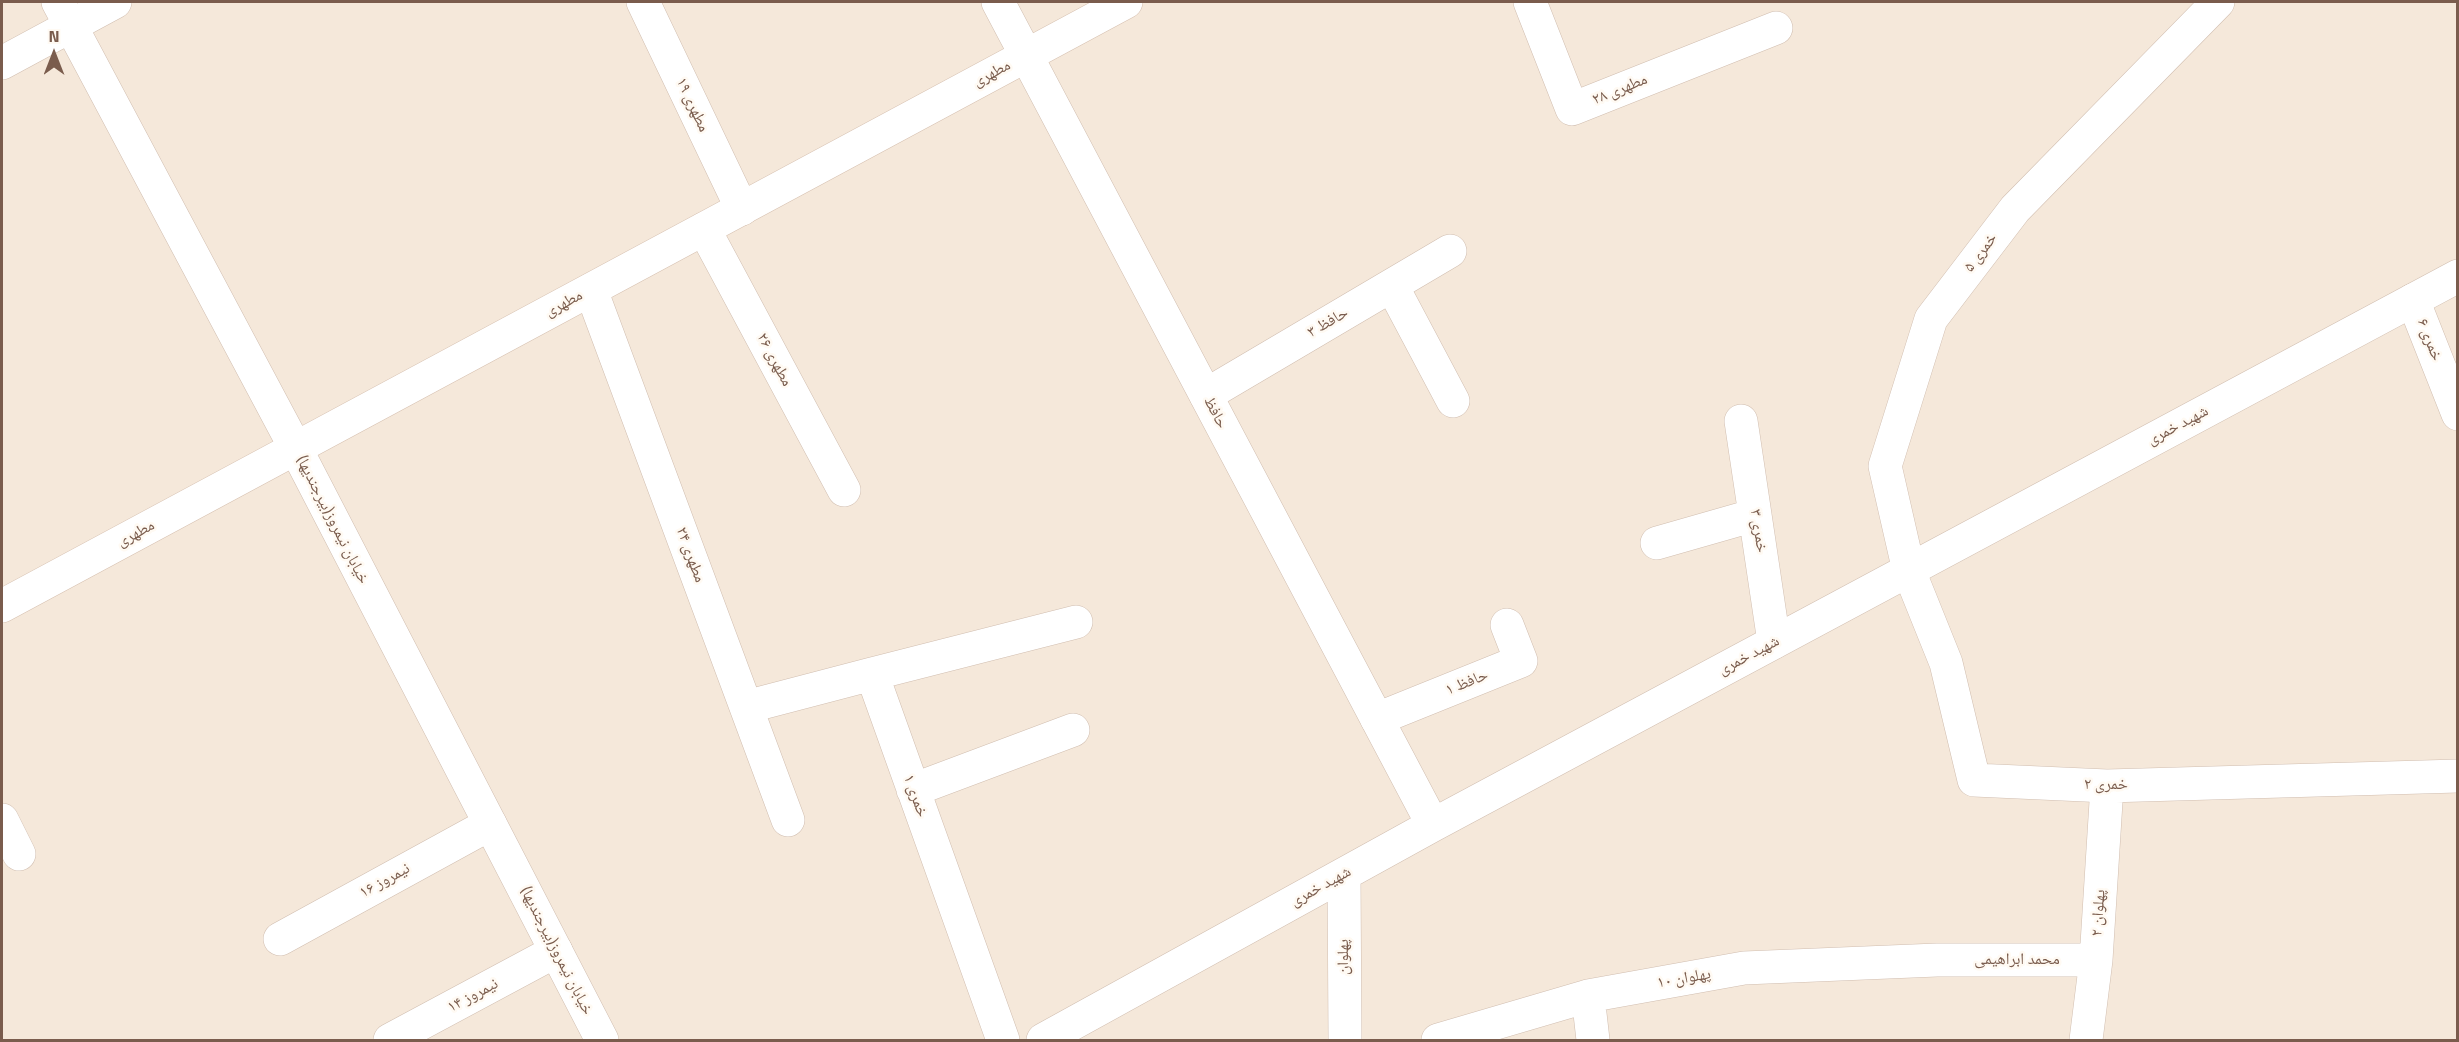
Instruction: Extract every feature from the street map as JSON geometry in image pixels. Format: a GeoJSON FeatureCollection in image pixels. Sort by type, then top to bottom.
{"type":"FeatureCollection","features":[{"type":"Feature","properties":{"kind":"street"},"geometry":{"type":"LineString","coordinates":[[2,63],[64,14],[115,2]]}},
{"type":"Feature","properties":{"kind":"street","name":"مطهری ۱۹"},"geometry":{"type":"LineString","coordinates":[[643,2],[741,209]]}},
{"type":"Feature","properties":{"kind":"street","name":"حافظ"},"geometry":{"type":"LineString","coordinates":[[998,2],[1433,825]]}},
{"type":"Feature","properties":{"kind":"street","name":"مطهری"},"geometry":{"type":"LineString","coordinates":[[2,606],[1126,2]]}},
{"type":"Feature","properties":{"kind":"street","name":"مطهری ۲۸"},"geometry":{"type":"LineString","coordinates":[[1530,2],[1572,109],[1776,28]]}},
{"type":"Feature","properties":{"kind":"street","name":"خمری ۵"},"geometry":{"type":"LineString","coordinates":[[1909,571],[1885,466],[1931,319],[2015,209],[2218,2]]}},
{"type":"Feature","properties":{"kind":"street","name":"خیابان نیمروز(بیرجندیها)"},"geometry":{"type":"LineString","coordinates":[[64,14],[296,449],[602,1041]]}},
{"type":"Feature","properties":{"kind":"street","name":"مطهری ۲۶"},"geometry":{"type":"LineString","coordinates":[[704,229],[844,490]]}},
{"type":"Feature","properties":{"kind":"street","name":"حافظ ۳"},"geometry":{"type":"LineString","coordinates":[[1206,395],[1450,251]]}},
{"type":"Feature","properties":{"kind":"street","name":"شهید خمری"},"geometry":{"type":"LineString","coordinates":[[1043,1041],[1433,825],[2457,276]]}},
{"type":"Feature","properties":{"kind":"street"},"geometry":{"type":"LineString","coordinates":[[1392,285],[1453,401]]}},
{"type":"Feature","properties":{"kind":"street","name":"مطهری ۲۴"},"geometry":{"type":"LineString","coordinates":[[591,290],[788,820]]}},
{"type":"Feature","properties":{"kind":"street","name":"خمری ۶"},"geometry":{"type":"LineString","coordinates":[[2413,300],[2457,414]]}},
{"type":"Feature","properties":{"kind":"street","name":"خمری ۳"},"geometry":{"type":"LineString","coordinates":[[1741,421],[1774,642]]}},
{"type":"Feature","properties":{"kind":"street"},"geometry":{"type":"LineString","coordinates":[[1657,543],[1755,514]]}},
{"type":"Feature","properties":{"kind":"street","name":"خمری ۲"},"geometry":{"type":"LineString","coordinates":[[1909,571],[1946,663],[1974,780],[2107,786],[2457,776]]}},
{"type":"Feature","properties":{"kind":"street"},"geometry":{"type":"LineString","coordinates":[[746,707],[1076,621]]}},
{"type":"Feature","properties":{"kind":"street","name":"حافظ ۱"},"geometry":{"type":"LineString","coordinates":[[1377,719],[1521,661],[1507,625]]}},
{"type":"Feature","properties":{"kind":"street","name":"خمری ۱"},"geometry":{"type":"LineString","coordinates":[[872,674],[1003,1041]]}},
{"type":"Feature","properties":{"kind":"street"},"geometry":{"type":"LineString","coordinates":[[913,790],[1073,730]]}},
{"type":"Feature","properties":{"kind":"street","name":"پهلوان ۲"},"geometry":{"type":"LineString","coordinates":[[2086,1041],[2096,960],[2107,786]]}},
{"type":"Feature","properties":{"kind":"street"},"geometry":{"type":"LineString","coordinates":[[2,820],[19,854]]}},
{"type":"Feature","properties":{"kind":"street","name":"نیمروز ۱۶"},"geometry":{"type":"LineString","coordinates":[[280,939],[490,824]]}},
{"type":"Feature","properties":{"kind":"street","name":"پهلوان"},"geometry":{"type":"LineString","coordinates":[[1344,874],[1344,1041]]}},
{"type":"Feature","properties":{"kind":"street","name":"نیمروز ۱۴"},"geometry":{"type":"LineString","coordinates":[[390,1041],[556,951]]}},
{"type":"Feature","properties":{"kind":"street","name":"محمد ابراهیمی"},"geometry":{"type":"LineString","coordinates":[[1937,960],[2096,960]]}},
{"type":"Feature","properties":{"kind":"street","name":"پهلوان ۱۰"},"geometry":{"type":"LineString","coordinates":[[1438,1041],[1588,996],[1744,968],[1937,960]]}},
{"type":"Feature","properties":{"kind":"street"},"geometry":{"type":"LineString","coordinates":[[1588,996],[1593,1041]]}},
{"type":"Feature","properties":{"kind":"shaded area"},"geometry":{"type":"Polygon","coordinates":[[[2,2],[2457,2],[2457,1040],[2,1040],[2,2]]]}}]}
